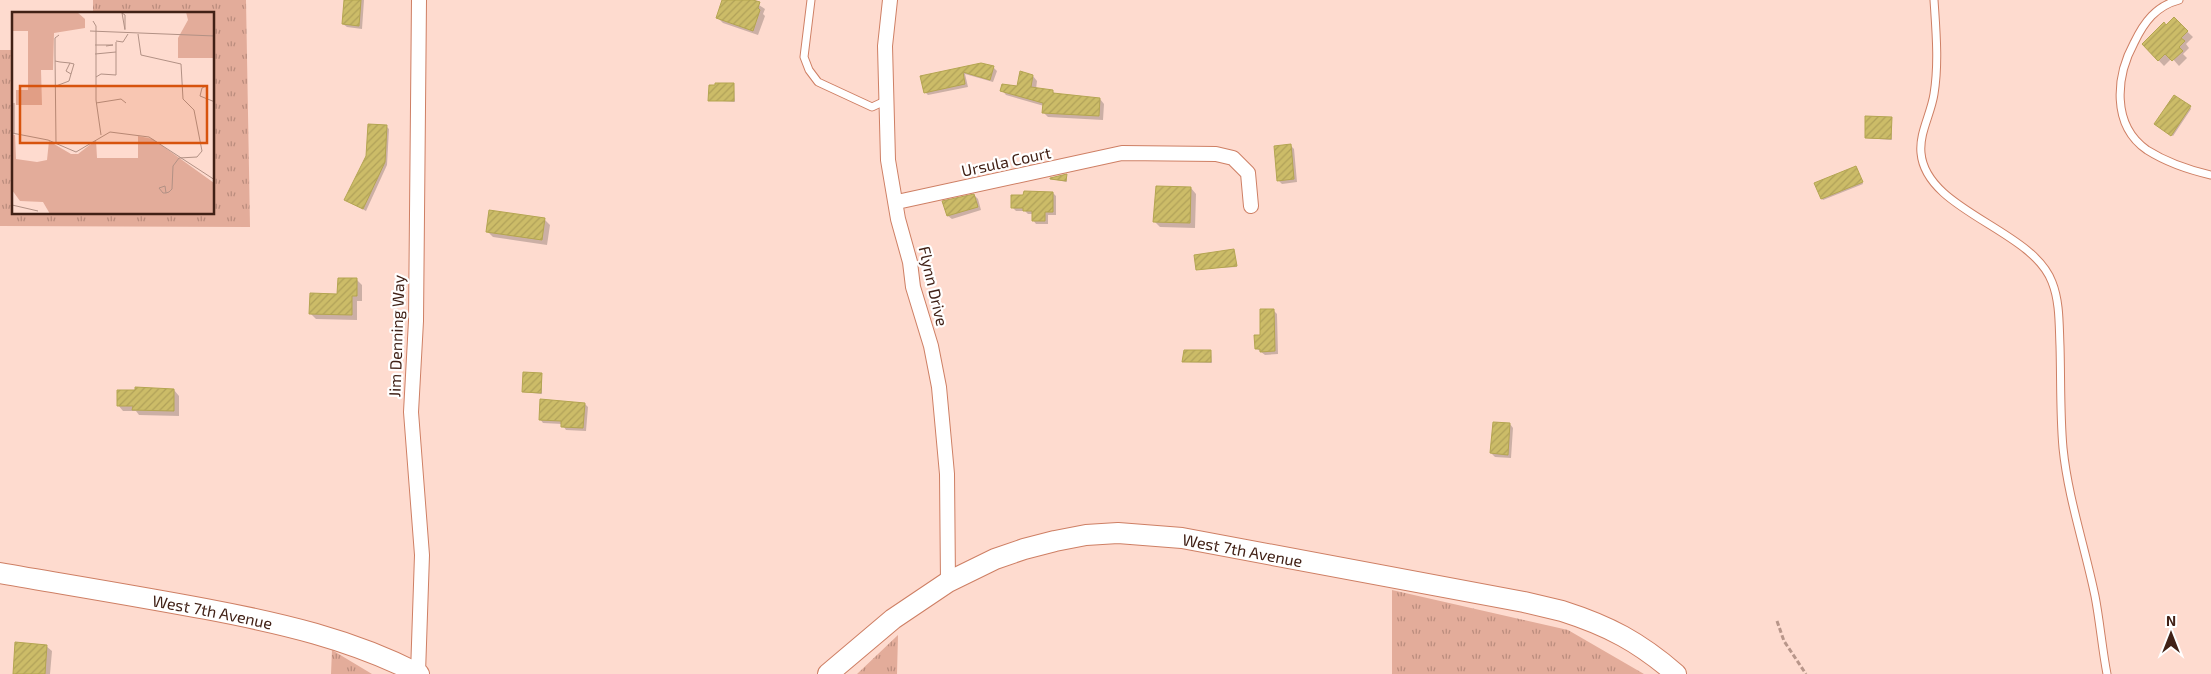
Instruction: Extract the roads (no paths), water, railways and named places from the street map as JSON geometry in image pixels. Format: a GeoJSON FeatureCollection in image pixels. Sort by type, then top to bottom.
{"type":"FeatureCollection","features":[{"type":"Feature","properties":{"kind":"main road","name":"West 7th Avenue"},"geometry":{"type":"LineString","coordinates":[[828,674],[893,619],[948,582],[996,559],[1055,541],[1118,533],[1174,537],[1256,551],[1562,611],[1594,621],[1617,631],[1653,655],[1676,674]]}},
{"type":"Feature","properties":{"kind":"main road","name":"West 7th Avenue"},"geometry":{"type":"LineString","coordinates":[[0,573],[293,626],[358,646],[419,674]]}},
{"type":"Feature","properties":{"kind":"street","name":"Jim Denning Way"},"geometry":{"type":"LineString","coordinates":[[419,0],[416,320],[411,412],[422,555],[419,674]]}},
{"type":"Feature","properties":{"kind":"street","name":"Flynn Drive"},"geometry":{"type":"LineString","coordinates":[[890,0],[885,46],[888,160],[897,202],[898,219],[910,262],[913,287],[930,346],[938,387],[947,474],[948,582]]}},
{"type":"Feature","properties":{"kind":"street","name":"Ursula Court"},"geometry":{"type":"LineString","coordinates":[[897,202],[1122,153],[1184,153],[1216,154],[1233,158],[1248,173],[1250,206]]}},
{"type":"Feature","properties":{"kind":"lane"},"geometry":{"type":"LineString","coordinates":[[811,0],[804,57],[818,82],[872,107],[885,102]]}},
{"type":"Feature","properties":{"kind":"lane"},"geometry":{"type":"LineString","coordinates":[[1934,0],[1937,38],[1934,96],[1924,130],[1921,153],[1933,183],[1952,200],[2024,248],[2043,266],[2052,281],[2057,298],[2059,323],[2063,449],[2095,596],[2107,674]]}},
{"type":"Feature","properties":{"kind":"lane"},"geometry":{"type":"LineString","coordinates":[[2179,0],[2167,3],[2154,12],[2141,29],[2125,59],[2120,82],[2120,103],[2126,122],[2146,149],[2183,167],[2211,175]]}}]}
